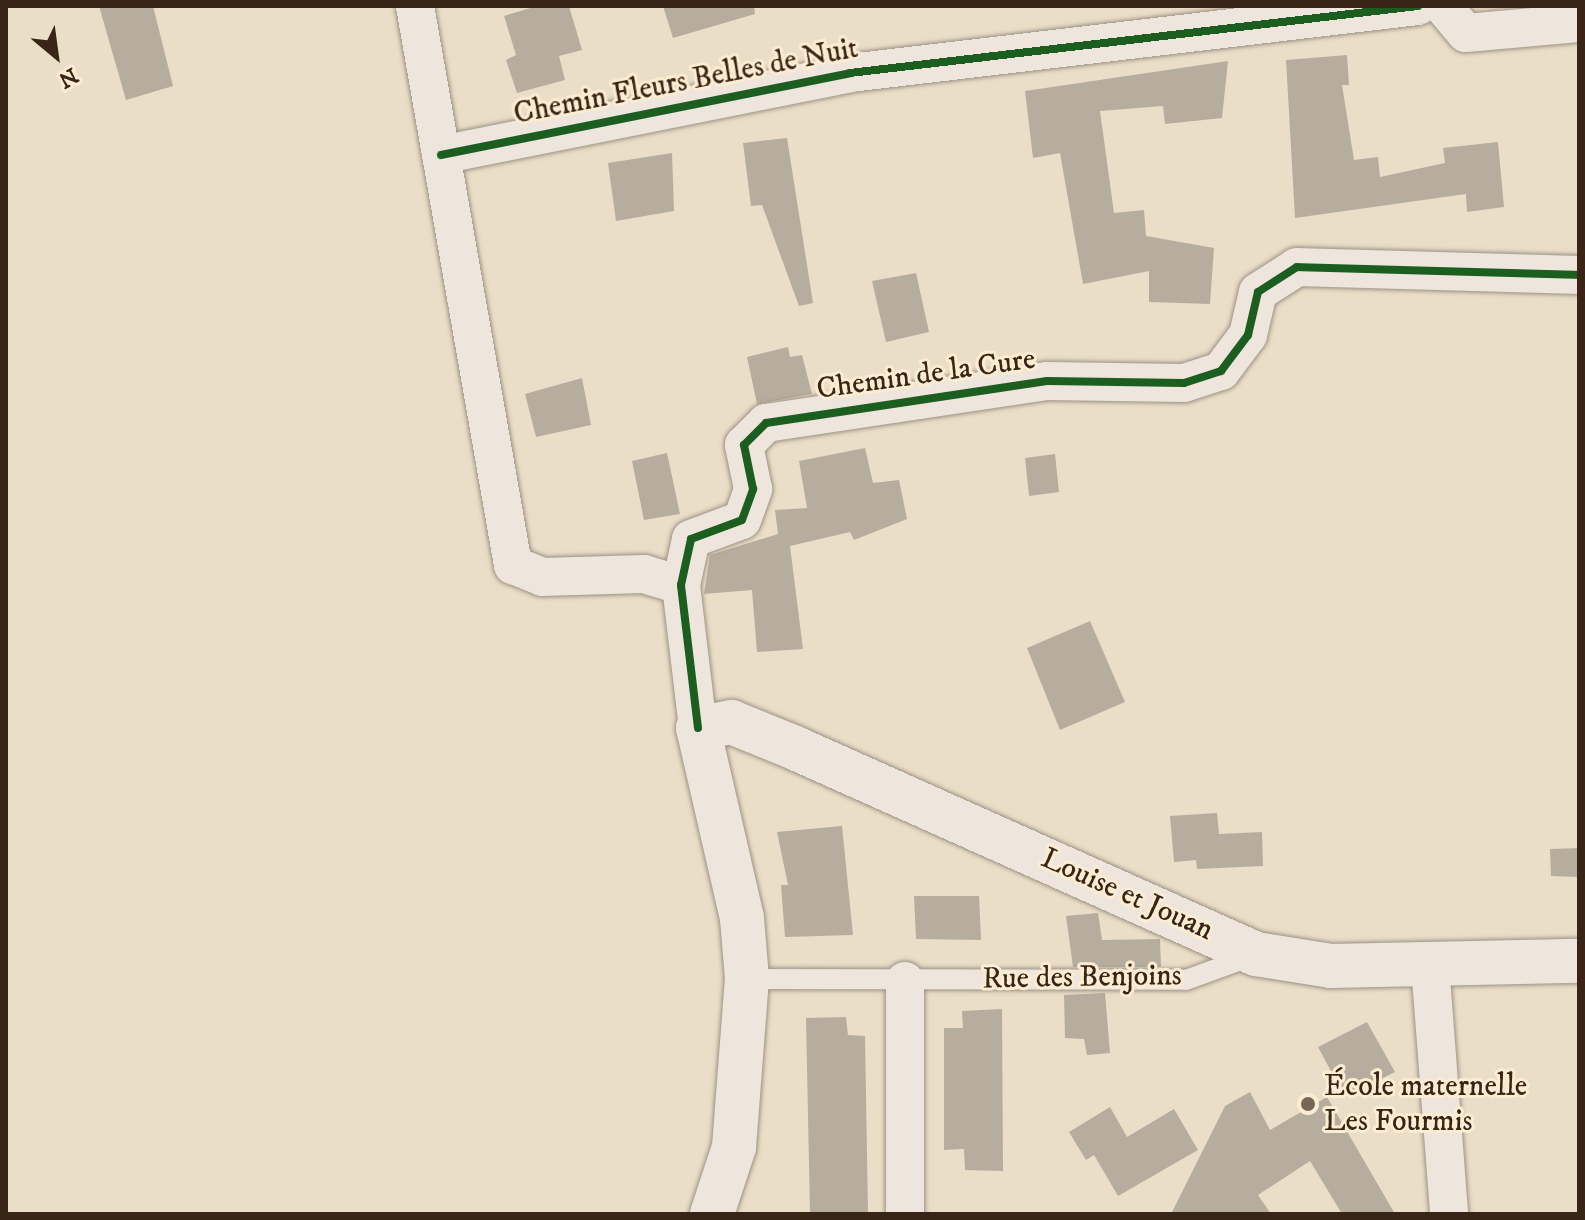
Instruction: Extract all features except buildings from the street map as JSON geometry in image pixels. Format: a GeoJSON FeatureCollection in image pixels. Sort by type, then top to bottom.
{"type":"FeatureCollection","features":[{"type":"Feature","properties":{"kind":"main road","name":"Louise et Jouan"},"geometry":{"type":"LineString","coordinates":[[698,728],[731,722],[1256,954],[1331,966],[1579,961]]}},
{"type":"Feature","properties":{"kind":"main road"},"geometry":{"type":"LineString","coordinates":[[698,728],[742,918],[747,979],[734,1147],[716,1213]]}},
{"type":"Feature","properties":{"kind":"street"},"geometry":{"type":"LineString","coordinates":[[415,6],[513,565],[542,577],[644,574],[681,585]]}},
{"type":"Feature","properties":{"kind":"street","name":"Chemin Fleurs Belles de Nuit"},"geometry":{"type":"LineString","coordinates":[[441,155],[850,73],[1418,6]]}},
{"type":"Feature","properties":{"kind":"street"},"geometry":{"type":"LineString","coordinates":[[1443,6],[1466,33],[1579,23]]}},
{"type":"Feature","properties":{"kind":"street","name":"Chemin de la Cure"},"geometry":{"type":"LineString","coordinates":[[698,728],[681,585],[691,539],[742,520],[753,489],[744,445],[766,423],[1047,381],[1184,383],[1221,371],[1248,335],[1258,292],[1297,267],[1579,275]]}},
{"type":"Feature","properties":{"kind":"street"},"geometry":{"type":"LineString","coordinates":[[1430,965],[1449,1214]]}},
{"type":"Feature","properties":{"kind":"street"},"geometry":{"type":"LineString","coordinates":[[905,981],[905,1214]]}},
{"type":"Feature","properties":{"kind":"lane","name":"Rue des Benjoins"},"geometry":{"type":"LineString","coordinates":[[747,979],[1186,980],[1256,954]]}},
{"type":"Feature","properties":{"kind":"cycle path"},"geometry":{"type":"LineString","coordinates":[[441,155],[850,73],[1418,6]]}},
{"type":"Feature","properties":{"kind":"cycle path"},"geometry":{"type":"LineString","coordinates":[[698,728],[681,585],[691,539],[742,520],[753,489],[744,445],[766,423],[1047,381],[1184,383],[1221,371],[1248,335],[1258,292],[1297,267],[1579,275]]}},
{"type":"Feature","properties":{"kind":"place","name":"École maternelle Les Fourmis"},"geometry":{"type":"Point","coordinates":[1308,1104]}}]}
